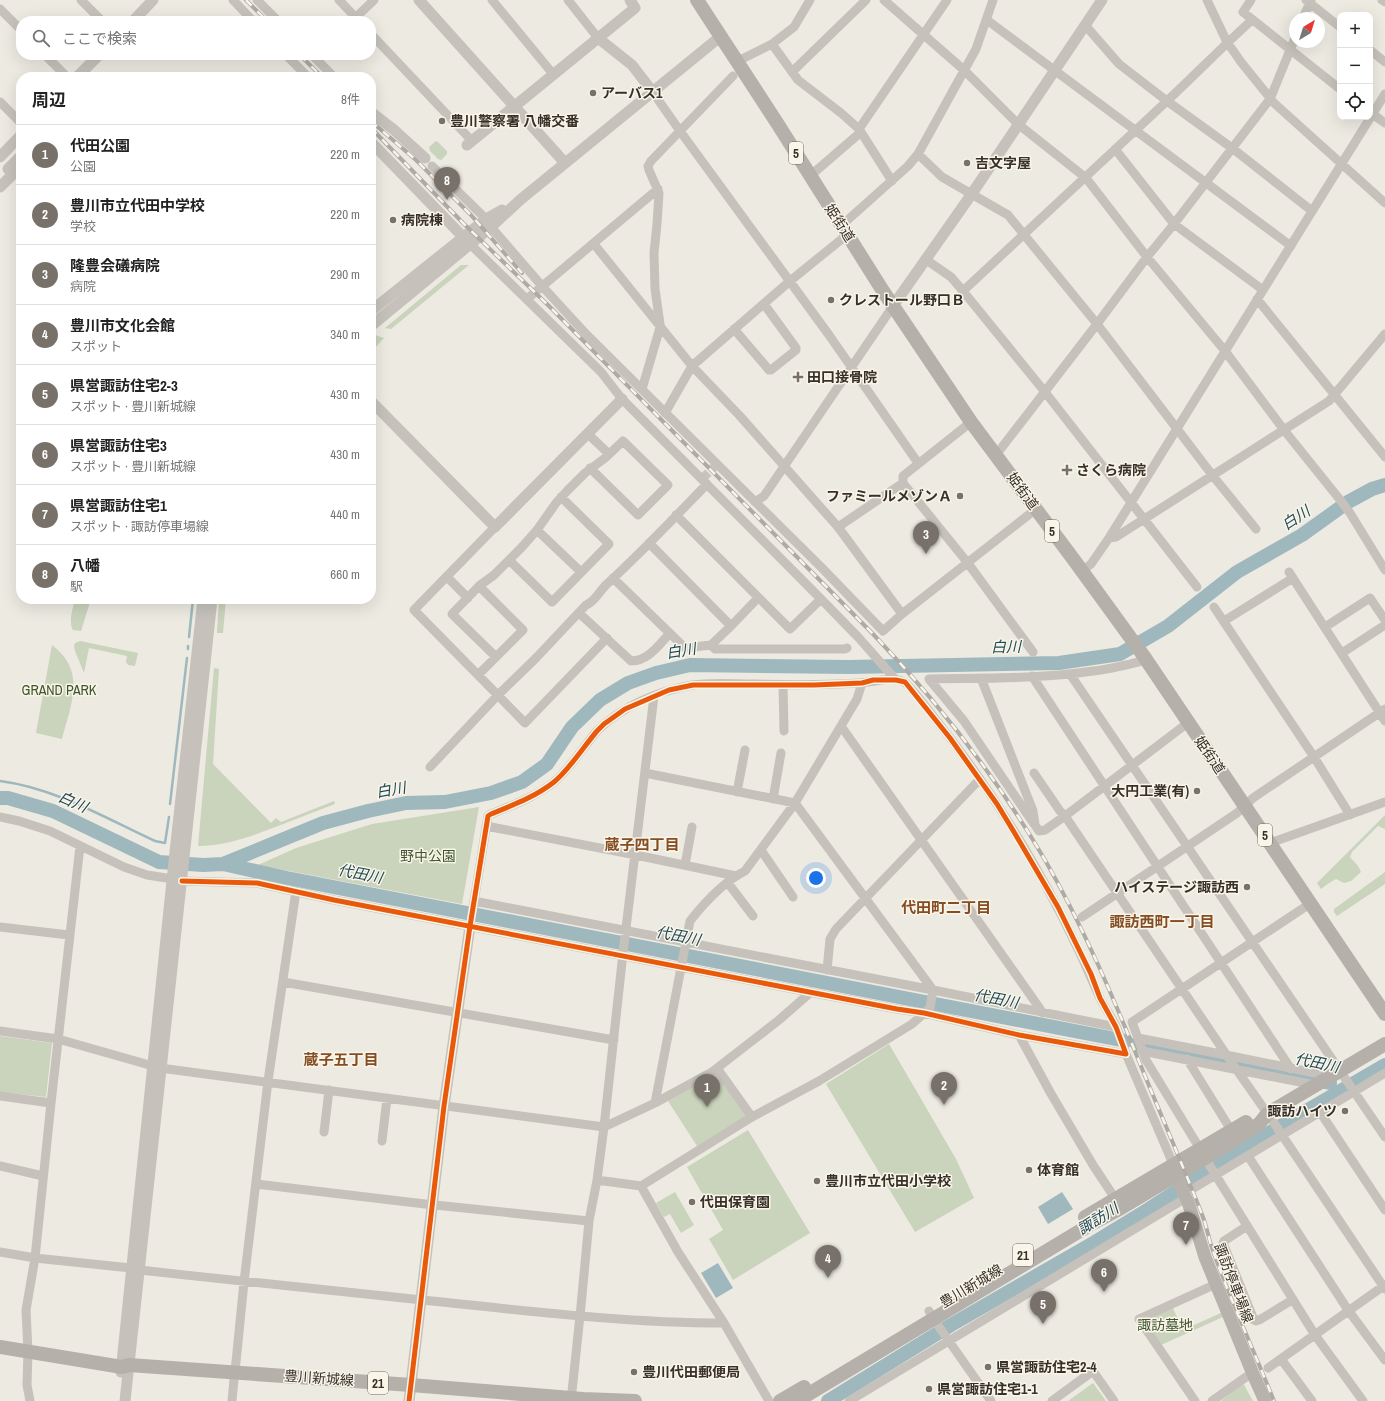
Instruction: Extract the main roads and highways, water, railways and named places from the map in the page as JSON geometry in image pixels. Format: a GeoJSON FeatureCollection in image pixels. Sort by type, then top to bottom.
{"type":"FeatureCollection","features":[{"type":"Feature","properties":{"kind":"main road","name":"姫街道"},"geometry":{"type":"LineString","coordinates":[[697,0],[738,61],[894,306],[971,422],[1145,658],[1385,1014]]}},
{"type":"Feature","properties":{"kind":"main road","name":"豊川新城線"},"geometry":{"type":"LineString","coordinates":[[797,1401],[1093,1223],[1119,1203],[1175,1173],[1259,1124],[1271,1119],[1315,1085],[1338,1076],[1385,1044]]}},
{"type":"Feature","properties":{"kind":"main road","name":"豊川新城線"},"geometry":{"type":"LineString","coordinates":[[1204,1156],[1231,1130],[1255,1116],[1271,1119]]}},
{"type":"Feature","properties":{"kind":"main road","name":"諏訪停車場線"},"geometry":{"type":"LineString","coordinates":[[1175,1173],[1188,1194],[1205,1257],[1265,1401]]}},
{"type":"Feature","properties":{"kind":"main road","name":"豊川新城線"},"geometry":{"type":"LineString","coordinates":[[780,1401],[933,1318]]}},
{"type":"Feature","properties":{"kind":"main road","name":"豊川新城線"},"geometry":{"type":"LineString","coordinates":[[0,1347],[126,1368],[235,1376],[410,1393],[527,1401]]}},
{"type":"Feature","properties":{"kind":"main road","name":"豊川新城線"},"geometry":{"type":"LineString","coordinates":[[410,1393],[635,1401]]}},
{"type":"Feature","properties":{"kind":"water"},"geometry":{"type":"Polygon","coordinates":[[[1062,1192],[1073,1209],[1048,1224],[1038,1207],[1062,1192]]]}},
{"type":"Feature","properties":{"kind":"water"},"geometry":{"type":"Polygon","coordinates":[[[718,1263],[733,1288],[716,1298],[701,1273],[718,1263]]]}},
{"type":"Feature","properties":{"kind":"waterway","name":"白川"},"geometry":{"type":"LineString","coordinates":[[0,798],[8,798],[53,811],[159,862],[203,865],[223,864],[323,823],[406,803],[445,802],[491,793],[522,782],[547,764],[572,727],[600,700],[628,683],[656,673],[690,665],[849,667],[1059,663],[1120,654],[1168,626],[1237,572],[1302,535],[1348,502],[1372,489],[1385,485]]}},
{"type":"Feature","properties":{"kind":"waterway"},"geometry":{"type":"LineString","coordinates":[[189,637],[192,604]]}},
{"type":"Feature","properties":{"kind":"waterway"},"geometry":{"type":"LineString","coordinates":[[170,804],[187,658]]}},
{"type":"Feature","properties":{"kind":"waterway"},"geometry":{"type":"LineString","coordinates":[[0,781],[40,790],[60,797],[155,841],[165,843],[169,817]]}},
{"type":"Feature","properties":{"kind":"waterway","name":"代田川"},"geometry":{"type":"LineString","coordinates":[[223,864],[287,878],[1126,1041]]}},
{"type":"Feature","properties":{"kind":"waterway","name":"代田川"},"geometry":{"type":"LineString","coordinates":[[1137,1044],[1330,1083]]}},
{"type":"Feature","properties":{"kind":"waterway","name":"諏訪川"},"geometry":{"type":"LineString","coordinates":[[828,1401],[951,1325],[1095,1242],[1248,1145],[1385,1065]]}},
{"type":"Feature","properties":{"kind":"tunnel"},"geometry":{"type":"LineString","coordinates":[[702,479],[717,464]]}},
{"type":"Feature","properties":{"kind":"railway"},"geometry":{"type":"LineString","coordinates":[[246,0],[262,16]]}},
{"type":"Feature","properties":{"kind":"railway"},"geometry":{"type":"LineString","coordinates":[[305,60],[317,72]]}},
{"type":"Feature","properties":{"kind":"railway"},"geometry":{"type":"LineString","coordinates":[[376,125],[416,160],[471,215],[522,273]]}},
{"type":"Feature","properties":{"kind":"railway"},"geometry":{"type":"LineString","coordinates":[[376,133],[463,223],[549,306],[873,634],[944,714],[987,771],[1027,830],[1045,860],[1073,912],[1098,964],[1203,1217],[1220,1270],[1274,1401]]}},
{"type":"Feature","properties":{"kind":"place","name":"アーバス1"},"geometry":{"type":"Point","coordinates":[593,93]}},
{"type":"Feature","properties":{"kind":"place","name":"豊川警察署 八幡交番"},"geometry":{"type":"Point","coordinates":[442,121]}},
{"type":"Feature","properties":{"kind":"place","name":"吉文字屋"},"geometry":{"type":"Point","coordinates":[967,163]}},
{"type":"Feature","properties":{"kind":"place","name":"八幡"},"geometry":{"type":"Point","coordinates":[447,200]}},
{"type":"Feature","properties":{"kind":"place","name":"病院棟"},"geometry":{"type":"Point","coordinates":[393,220]}},
{"type":"Feature","properties":{"kind":"place","name":"クレストール野口Ｂ"},"geometry":{"type":"Point","coordinates":[831,300]}},
{"type":"Feature","properties":{"kind":"place","name":"田口接骨院"},"geometry":{"type":"Point","coordinates":[798,377]}},
{"type":"Feature","properties":{"kind":"place","name":"さくら病院"},"geometry":{"type":"Point","coordinates":[1067,470]}},
{"type":"Feature","properties":{"kind":"place","name":"ファミールメゾンＡ"},"geometry":{"type":"Point","coordinates":[960,496]}},
{"type":"Feature","properties":{"kind":"place","name":"隆豊会礒病院"},"geometry":{"type":"Point","coordinates":[926,554]}},
{"type":"Feature","properties":{"kind":"place","name":"大円工業(有)"},"geometry":{"type":"Point","coordinates":[1197,791]}},
{"type":"Feature","properties":{"kind":"place","name":"ハイステージ諏訪西"},"geometry":{"type":"Point","coordinates":[1247,887]}},
{"type":"Feature","properties":{"kind":"place","name":"豊川市立代田中学校"},"geometry":{"type":"Point","coordinates":[944,1105]}},
{"type":"Feature","properties":{"kind":"place","name":"代田公園"},"geometry":{"type":"Point","coordinates":[707,1107]}},
{"type":"Feature","properties":{"kind":"place","name":"諏訪ハイツ"},"geometry":{"type":"Point","coordinates":[1345,1111]}},
{"type":"Feature","properties":{"kind":"place","name":"体育館"},"geometry":{"type":"Point","coordinates":[1029,1170]}},
{"type":"Feature","properties":{"kind":"place","name":"豊川市立代田小学校"},"geometry":{"type":"Point","coordinates":[817,1181]}},
{"type":"Feature","properties":{"kind":"place","name":"代田保育園"},"geometry":{"type":"Point","coordinates":[692,1202]}},
{"type":"Feature","properties":{"kind":"place","name":"県営諏訪住宅1"},"geometry":{"type":"Point","coordinates":[1186,1245]}},
{"type":"Feature","properties":{"kind":"place","name":"豊川市文化会館"},"geometry":{"type":"Point","coordinates":[828,1278]}},
{"type":"Feature","properties":{"kind":"place","name":"県営諏訪住宅3"},"geometry":{"type":"Point","coordinates":[1104,1292]}},
{"type":"Feature","properties":{"kind":"place","name":"県営諏訪住宅2-3"},"geometry":{"type":"Point","coordinates":[1043,1324]}},
{"type":"Feature","properties":{"kind":"place","name":"県営諏訪住宅2-4"},"geometry":{"type":"Point","coordinates":[988,1367]}},
{"type":"Feature","properties":{"kind":"place","name":"豊川代田郵便局"},"geometry":{"type":"Point","coordinates":[634,1372]}},
{"type":"Feature","properties":{"kind":"place","name":"県営諏訪住宅1-1"},"geometry":{"type":"Point","coordinates":[929,1389]}},
{"type":"Feature","properties":{"kind":"district","name":"蔵子四丁目"},"geometry":{"type":"Point","coordinates":[642,845]}},
{"type":"Feature","properties":{"kind":"district","name":"代田町二丁目"},"geometry":{"type":"Point","coordinates":[946,908]}},
{"type":"Feature","properties":{"kind":"district","name":"諏訪西町一丁目"},"geometry":{"type":"Point","coordinates":[1162,922]}},
{"type":"Feature","properties":{"kind":"district","name":"蔵子五丁目"},"geometry":{"type":"Point","coordinates":[341,1060]}},
{"type":"Feature","properties":{"kind":"park label","name":"GRAND PARK"},"geometry":{"type":"Point","coordinates":[59,690]}},
{"type":"Feature","properties":{"kind":"park label","name":"野中公園"},"geometry":{"type":"Point","coordinates":[428,856]}},
{"type":"Feature","properties":{"kind":"park label","name":"諏訪墓地"},"geometry":{"type":"Point","coordinates":[1165,1325]}}]}
